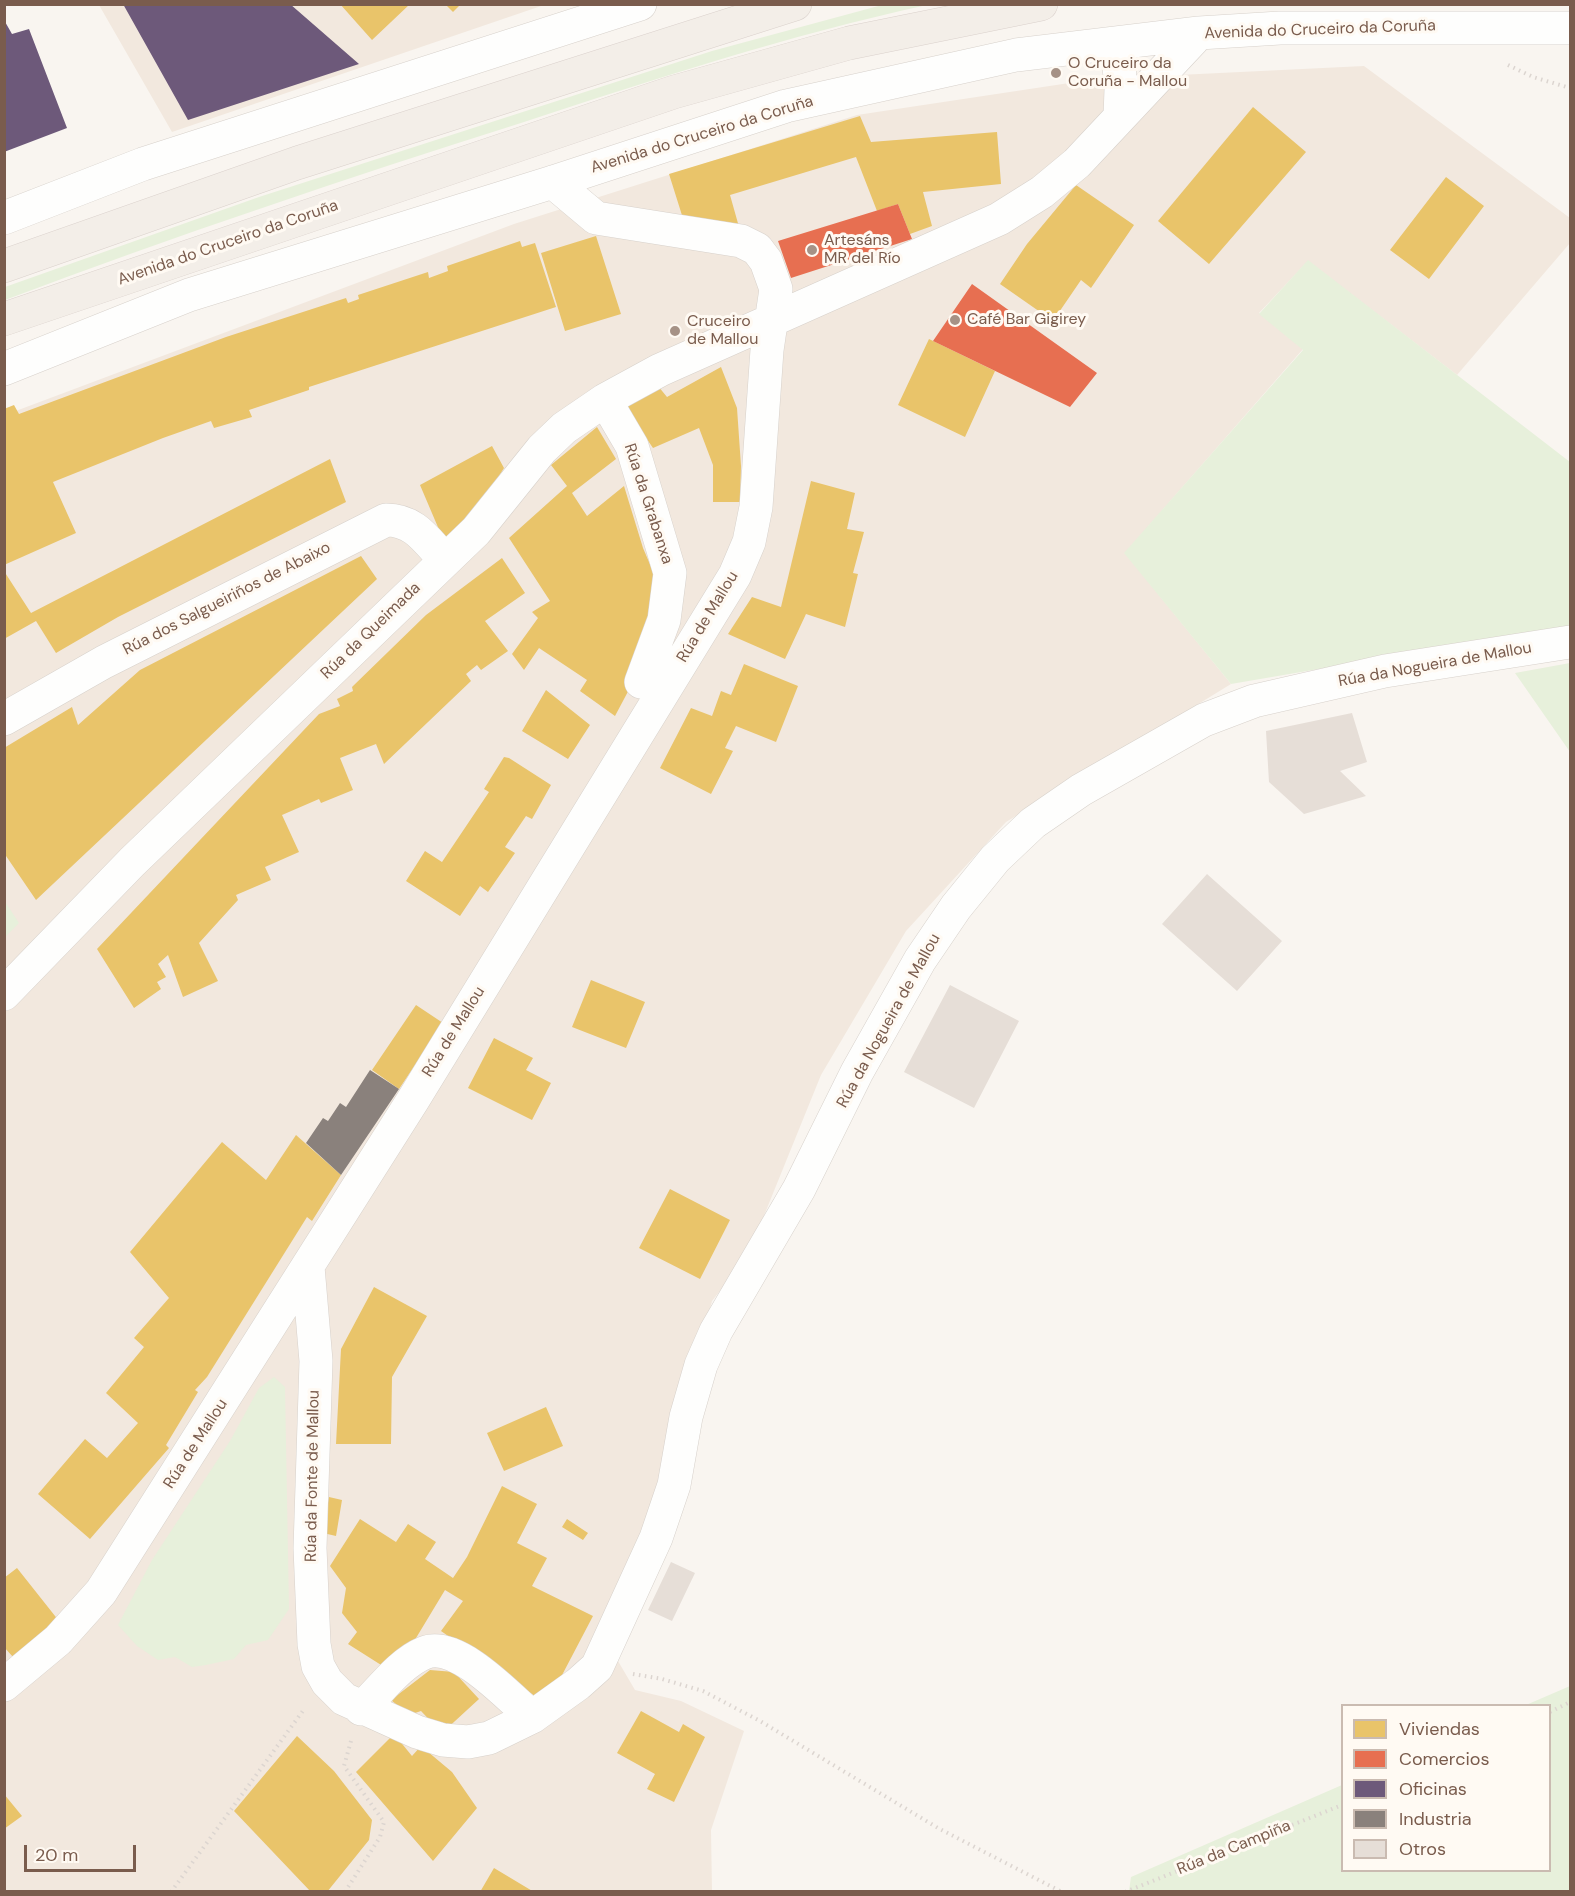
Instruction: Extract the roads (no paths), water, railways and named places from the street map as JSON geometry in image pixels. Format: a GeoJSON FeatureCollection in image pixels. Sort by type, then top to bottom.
{"type":"FeatureCollection","features":[{"type":"Feature","properties":{"kind":"main road"},"geometry":{"type":"LineString","coordinates":[[4,266],[297,163],[795,4]]}},
{"type":"Feature","properties":{"kind":"main road","name":"Avenida do Cruceiro da Coruña"},"geometry":{"type":"LineString","coordinates":[[4,318],[719,79],[849,43],[1041,4]]}},
{"type":"Feature","properties":{"kind":"street"},"geometry":{"type":"LineString","coordinates":[[4,218],[143,164],[640,4]]}},
{"type":"Feature","properties":{"kind":"street","name":"Avenida do Cruceiro da Coruña"},"geometry":{"type":"LineString","coordinates":[[4,369],[189,295],[553,182],[786,106],[1016,55],[1199,33],[1280,28],[1570,28]]}},
{"type":"Feature","properties":{"kind":"street"},"geometry":{"type":"LineString","coordinates":[[771,319],[999,219],[1042,192],[1077,162],[1199,33]]}},
{"type":"Feature","properties":{"kind":"street"},"geometry":{"type":"LineString","coordinates":[[1117,43],[1122,89],[1120,117]]}},
{"type":"Feature","properties":{"kind":"street","name":"Rúa de Mallou"},"geometry":{"type":"LineString","coordinates":[[4,1685],[58,1640],[101,1592],[308,1267],[735,575],[749,542],[756,507],[771,319],[776,289],[766,261],[757,249],[741,241],[596,218],[553,182]]}},
{"type":"Feature","properties":{"kind":"street","name":"Rúa da Queimada"},"geometry":{"type":"LineString","coordinates":[[4,994],[132,862],[483,522],[542,448],[564,428],[605,399],[660,370],[771,319]]}},
{"type":"Feature","properties":{"kind":"street","name":"Rúa da Grabanxa"},"geometry":{"type":"LineString","coordinates":[[605,399],[632,446],[670,573],[664,620],[641,682]]}},
{"type":"Feature","properties":{"kind":"street","name":"Rúa dos Salgueiriños de Abaixo"},"geometry":{"type":"LineString","coordinates":[[4,719],[104,662],[386,520],[401,520],[414,527],[445,560]]}},
{"type":"Feature","properties":{"kind":"street","name":"Rúa da Nogueira de Mallou"},"geometry":{"type":"LineString","coordinates":[[597,1667],[656,1538],[674,1485],[686,1417],[701,1365],[716,1331],[799,1189],[857,1072],[920,960],[956,907],[995,859],[1033,823],[1081,790],[1204,720],[1254,701],[1385,671],[1570,642]]}},
{"type":"Feature","properties":{"kind":"street","name":"Rúa da Fonte de Mallou"},"geometry":{"type":"LineString","coordinates":[[308,1267],[316,1361],[310,1558],[314,1644],[318,1666],[327,1682],[344,1699],[361,1709],[417,1732],[443,1740],[468,1742],[489,1738],[532,1717],[578,1684],[597,1667]]}},
{"type":"Feature","properties":{"kind":"street"},"geometry":{"type":"LineString","coordinates":[[361,1709],[407,1664],[425,1652],[443,1650],[463,1659],[532,1717]]}},
{"type":"Feature","properties":{"kind":"place","name":"O Cruceiro da Coruña - Mallou"},"geometry":{"type":"Point","coordinates":[1056,73]}},
{"type":"Feature","properties":{"kind":"place","name":"Artesáns MR del Río"},"geometry":{"type":"Point","coordinates":[812,250]}},
{"type":"Feature","properties":{"kind":"place","name":"Café Bar Gigirey"},"geometry":{"type":"Point","coordinates":[955,320]}},
{"type":"Feature","properties":{"kind":"place","name":"Cruceiro de Mallou"},"geometry":{"type":"Point","coordinates":[675,331]}}]}
